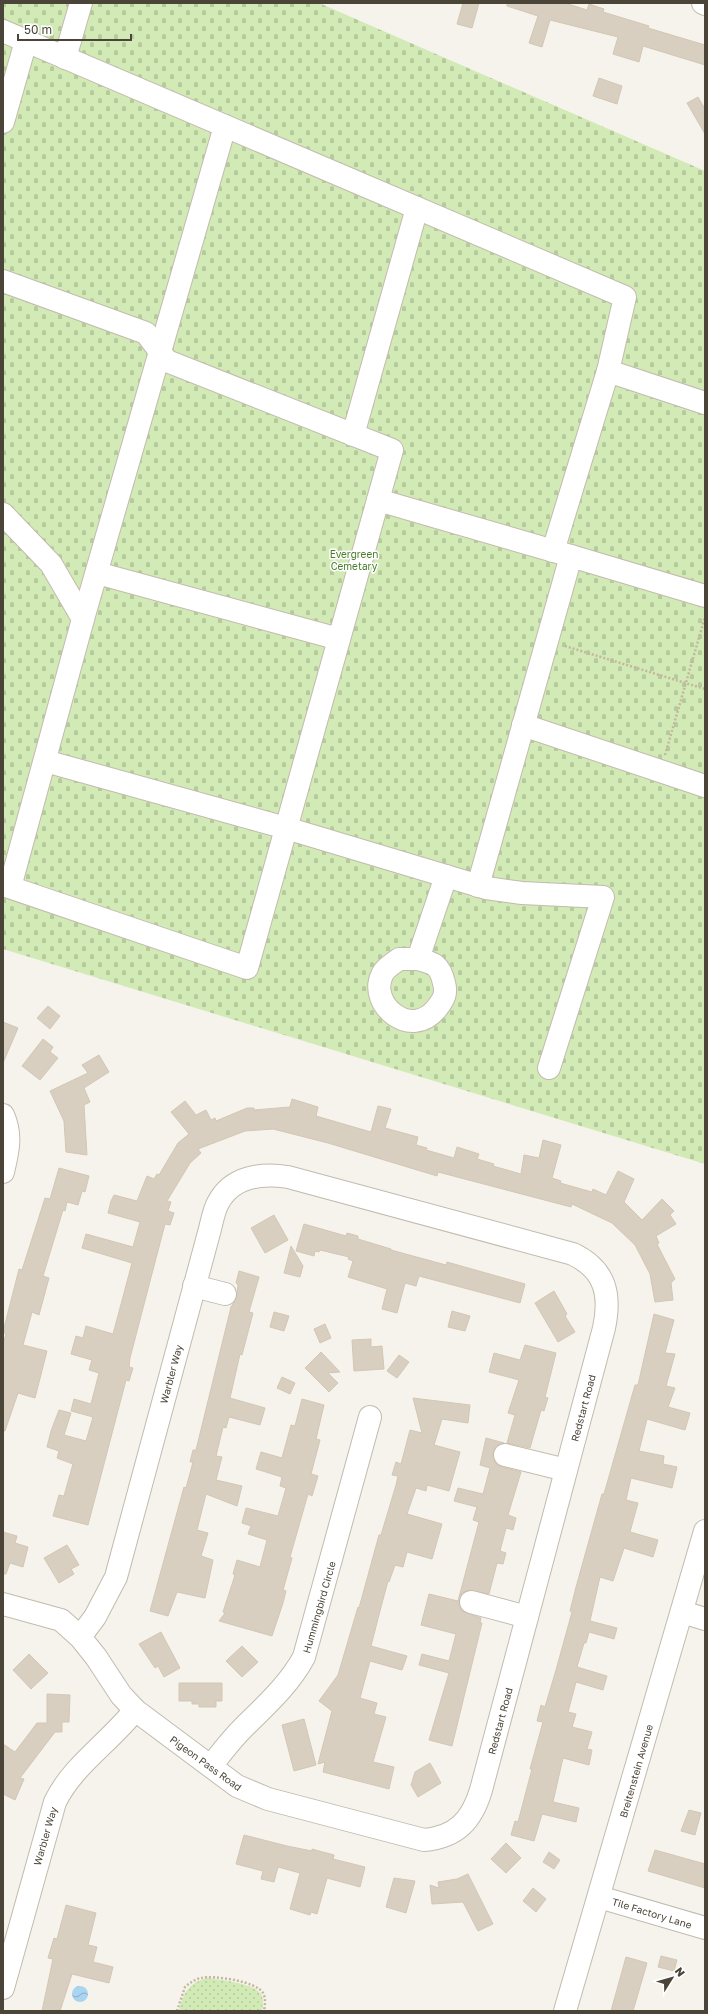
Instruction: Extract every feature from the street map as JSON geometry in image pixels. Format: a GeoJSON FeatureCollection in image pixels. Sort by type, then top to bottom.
{"type":"FeatureCollection","features":[{"type":"Feature","properties":{"kind":"street"},"geometry":{"type":"LineString","coordinates":[[65,58],[81,3]]}},
{"type":"Feature","properties":{"kind":"street"},"geometry":{"type":"LineString","coordinates":[[3,31],[626,297],[562,554],[547,641],[478,886]]}},
{"type":"Feature","properties":{"kind":"street"},"geometry":{"type":"LineString","coordinates":[[3,122],[26,40]]}},
{"type":"Feature","properties":{"kind":"street"},"geometry":{"type":"LineString","coordinates":[[3,281],[146,333],[161,353],[167,361],[392,450],[247,968],[6,886],[45,761],[83,619],[161,353],[225,126]]}},
{"type":"Feature","properties":{"kind":"street"},"geometry":{"type":"LineString","coordinates":[[353,435],[417,208]]}},
{"type":"Feature","properties":{"kind":"street"},"geometry":{"type":"LineString","coordinates":[[608,371],[705,403]]}},
{"type":"Feature","properties":{"kind":"street"},"geometry":{"type":"LineString","coordinates":[[378,500],[705,596]]}},
{"type":"Feature","properties":{"kind":"street"},"geometry":{"type":"LineString","coordinates":[[3,514],[51,564],[83,619]]}},
{"type":"Feature","properties":{"kind":"street"},"geometry":{"type":"LineString","coordinates":[[97,573],[339,639]]}},
{"type":"Feature","properties":{"kind":"street"},"geometry":{"type":"LineString","coordinates":[[523,725],[705,786]]}},
{"type":"Feature","properties":{"kind":"street"},"geometry":{"type":"LineString","coordinates":[[45,761],[286,828],[478,886],[522,893],[603,897],[549,1068]]}},
{"type":"Feature","properties":{"kind":"street"},"geometry":{"type":"LineString","coordinates":[[418,959],[446,876]]}},
{"type":"Feature","properties":{"kind":"street"},"geometry":{"type":"LineString","coordinates":[[3,1115],[8,1126],[9,1138],[9,1150],[3,1172]]}},
{"type":"Feature","properties":{"kind":"street","name":"Warbler Way"},"geometry":{"type":"LineString","coordinates":[[80,1637],[95,1617],[116,1577],[217,1204],[231,1187],[246,1178],[270,1174],[310,1183]]}},
{"type":"Feature","properties":{"kind":"street","name":"Redstart Road"},"geometry":{"type":"LineString","coordinates":[[310,1183],[574,1254],[593,1266],[604,1282],[608,1298],[608,1310],[477,1805],[468,1819],[454,1831]]}},
{"type":"Feature","properties":{"kind":"street"},"geometry":{"type":"LineString","coordinates":[[194,1286],[225,1294]]}},
{"type":"Feature","properties":{"kind":"street","name":"Hummingbird Circle"},"geometry":{"type":"LineString","coordinates":[[211,1766],[241,1730],[284,1687],[298,1669],[304,1657],[370,1417]]}},
{"type":"Feature","properties":{"kind":"street"},"geometry":{"type":"LineString","coordinates":[[504,1455],[566,1470]]}},
{"type":"Feature","properties":{"kind":"street","name":"Breitenstein Avenue"},"geometry":{"type":"LineString","coordinates":[[565,2011],[705,1531]]}},
{"type":"Feature","properties":{"kind":"street"},"geometry":{"type":"LineString","coordinates":[[471,1602],[527,1617]]}},
{"type":"Feature","properties":{"kind":"street","name":"Pigeon Pass Road"},"geometry":{"type":"LineString","coordinates":[[3,1604],[61,1620],[80,1637],[96,1657],[121,1695],[135,1710],[185,1749],[211,1766],[237,1786],[268,1799],[424,1840],[446,1836],[454,1831]]}},
{"type":"Feature","properties":{"kind":"street"},"geometry":{"type":"LineString","coordinates":[[682,1612],[705,1619]]}},
{"type":"Feature","properties":{"kind":"street","name":"Warbler Way"},"geometry":{"type":"LineString","coordinates":[[3,1988],[54,1802],[66,1782],[120,1728],[135,1710]]}},
{"type":"Feature","properties":{"kind":"street","name":"Tile Factory Lane"},"geometry":{"type":"LineString","coordinates":[[599,1897],[705,1928]]}},
{"type":"Feature","properties":{"kind":"path"},"geometry":{"type":"LineString","coordinates":[[660,771],[705,617]]}},
{"type":"Feature","properties":{"kind":"path"},"geometry":{"type":"LineString","coordinates":[[547,641],[705,689]]}},
{"type":"Feature","properties":{"kind":"path"},"geometry":{"type":"LineString","coordinates":[[177,2011],[185,1987],[200,1978],[214,1977],[249,1984],[260,1989],[264,1994],[264,2011]]}},
{"type":"Feature","properties":{"kind":"green space","name":"Evergreen Cemetary"},"geometry":{"type":"Polygon","coordinates":[[[3,3],[319,3],[705,171],[705,1164],[3,949],[3,3]]]}},
{"type":"Feature","properties":{"kind":"green space"},"geometry":{"type":"Polygon","coordinates":[[[208,1978],[236,1982],[256,1990],[262,1997],[262,2011],[179,2011],[188,1989],[196,1982],[208,1978]]]}},
{"type":"Feature","properties":{"kind":"water"},"geometry":{"type":"Polygon","coordinates":[[[77,1986],[83,1986],[88,1991],[86,2000],[83,2002],[77,2002],[72,1997],[72,1991],[77,1986]]]}},
{"type":"Feature","properties":{"kind":"building"},"geometry":{"type":"Polygon","coordinates":[[[463,3],[479,3],[472,28],[457,24],[463,3]]]}},
{"type":"Feature","properties":{"kind":"building"},"geometry":{"type":"Polygon","coordinates":[[[507,3],[565,3],[587,10],[589,4],[604,9],[603,12],[649,26],[648,28],[705,45],[705,65],[643,46],[639,62],[613,54],[618,37],[550,20],[542,47],[529,43],[538,16],[507,6],[507,3]]]}},
{"type":"Feature","properties":{"kind":"building"},"geometry":{"type":"Polygon","coordinates":[[[599,78],[622,86],[617,104],[593,96],[599,78]]]}},
{"type":"Feature","properties":{"kind":"building"},"geometry":{"type":"Polygon","coordinates":[[[698,97],[705,109],[705,134],[687,103],[698,97]]]}},
{"type":"Feature","properties":{"kind":"building"},"geometry":{"type":"Polygon","coordinates":[[[48,1006],[60,1016],[50,1029],[37,1018],[48,1006]]]}},
{"type":"Feature","properties":{"kind":"building"},"geometry":{"type":"Polygon","coordinates":[[[3,1022],[18,1028],[3,1063],[3,1022]]]}},
{"type":"Feature","properties":{"kind":"building"},"geometry":{"type":"Polygon","coordinates":[[[43,1039],[53,1047],[50,1052],[58,1058],[40,1080],[22,1066],[43,1039]]]}},
{"type":"Feature","properties":{"kind":"building"},"geometry":{"type":"Polygon","coordinates":[[[99,1055],[109,1072],[84,1088],[90,1102],[84,1105],[87,1155],[66,1152],[64,1121],[50,1091],[88,1073],[82,1065],[99,1055]]]}},
{"type":"Feature","properties":{"kind":"building"},"geometry":{"type":"Polygon","coordinates":[[[292,1099],[318,1107],[316,1116],[371,1132],[378,1106],[391,1109],[385,1128],[418,1137],[416,1145],[427,1148],[426,1150],[454,1158],[457,1147],[479,1154],[477,1159],[494,1164],[493,1166],[521,1174],[524,1155],[539,1158],[543,1140],[561,1145],[552,1178],[561,1181],[560,1183],[592,1192],[593,1189],[606,1195],[618,1171],[634,1179],[624,1202],[642,1220],[662,1199],[674,1211],[670,1215],[676,1224],[656,1236],[659,1243],[657,1244],[675,1279],[671,1283],[673,1300],[655,1302],[650,1274],[635,1245],[612,1223],[572,1204],[571,1207],[438,1172],[437,1176],[328,1143],[273,1129],[245,1131],[198,1149],[201,1153],[190,1163],[167,1201],[171,1202],[168,1211],[174,1213],[170,1225],[165,1224],[130,1358],[129,1367],[133,1368],[129,1381],[126,1380],[88,1525],[53,1516],[59,1495],[64,1496],[73,1464],[57,1458],[59,1451],[47,1447],[51,1431],[59,1410],[71,1413],[64,1435],[86,1441],[93,1417],[71,1411],[74,1399],[91,1404],[99,1373],[89,1370],[92,1360],[71,1354],[76,1336],[83,1338],[86,1326],[113,1334],[132,1263],[82,1248],[86,1234],[133,1247],[140,1222],[108,1213],[111,1201],[114,1195],[137,1201],[147,1176],[154,1179],[157,1174],[159,1175],[178,1143],[189,1134],[171,1112],[185,1101],[196,1115],[206,1110],[211,1120],[215,1118],[216,1121],[247,1108],[254,1108],[254,1110],[290,1107],[292,1099]]]}},
{"type":"Feature","properties":{"kind":"building"},"geometry":{"type":"Polygon","coordinates":[[[59,1168],[89,1176],[85,1192],[82,1191],[78,1205],[67,1202],[65,1211],[63,1210],[43,1276],[49,1278],[39,1315],[32,1312],[23,1345],[47,1351],[35,1398],[18,1393],[5,1431],[3,1431],[3,1344],[6,1334],[3,1332],[19,1269],[22,1270],[45,1198],[50,1199],[59,1168]]]}},
{"type":"Feature","properties":{"kind":"building"},"geometry":{"type":"Polygon","coordinates":[[[274,1215],[288,1240],[265,1253],[251,1228],[274,1215]]]}},
{"type":"Feature","properties":{"kind":"building"},"geometry":{"type":"Polygon","coordinates":[[[304,1224],[346,1236],[347,1233],[358,1236],[358,1239],[391,1250],[446,1265],[447,1262],[525,1284],[520,1303],[419,1276],[416,1286],[405,1283],[397,1313],[382,1309],[387,1289],[348,1277],[353,1261],[348,1259],[349,1257],[320,1250],[319,1252],[315,1251],[314,1256],[296,1251],[304,1224]]]}},
{"type":"Feature","properties":{"kind":"building"},"geometry":{"type":"Polygon","coordinates":[[[291,1246],[303,1266],[300,1277],[284,1273],[291,1246]]]}},
{"type":"Feature","properties":{"kind":"building"},"geometry":{"type":"Polygon","coordinates":[[[239,1271],[259,1277],[249,1312],[253,1313],[242,1355],[240,1354],[230,1398],[265,1408],[260,1425],[229,1417],[226,1428],[223,1427],[216,1456],[222,1457],[216,1480],[242,1486],[237,1506],[206,1494],[197,1530],[208,1533],[201,1556],[213,1560],[205,1598],[177,1592],[168,1616],[150,1611],[184,1487],[186,1488],[193,1462],[190,1462],[193,1450],[196,1450],[231,1307],[237,1297],[238,1284],[236,1283],[239,1271]]]}},
{"type":"Feature","properties":{"kind":"building"},"geometry":{"type":"Polygon","coordinates":[[[554,1291],[567,1314],[565,1316],[575,1332],[558,1342],[535,1303],[554,1291]]]}},
{"type":"Feature","properties":{"kind":"building"},"geometry":{"type":"Polygon","coordinates":[[[452,1311],[470,1316],[465,1331],[448,1327],[452,1311]]]}},
{"type":"Feature","properties":{"kind":"building"},"geometry":{"type":"Polygon","coordinates":[[[274,1312],[289,1316],[284,1331],[270,1327],[274,1312]]]}},
{"type":"Feature","properties":{"kind":"building"},"geometry":{"type":"Polygon","coordinates":[[[654,1314],[674,1320],[665,1353],[675,1354],[666,1386],[675,1388],[668,1407],[690,1413],[685,1430],[647,1419],[639,1451],[664,1456],[663,1464],[677,1467],[672,1488],[631,1478],[626,1500],[638,1503],[630,1532],[658,1540],[653,1557],[624,1548],[613,1581],[600,1577],[590,1621],[617,1628],[614,1639],[589,1632],[577,1667],[607,1676],[603,1690],[576,1682],[568,1712],[576,1714],[572,1727],[592,1732],[587,1749],[592,1750],[589,1765],[563,1758],[553,1802],[579,1808],[576,1822],[542,1814],[534,1841],[511,1835],[515,1821],[518,1822],[532,1769],[530,1769],[543,1722],[537,1721],[541,1705],[545,1707],[556,1670],[572,1612],[570,1611],[576,1587],[602,1494],[604,1494],[635,1385],[638,1385],[654,1314]]]}},
{"type":"Feature","properties":{"kind":"building"},"geometry":{"type":"Polygon","coordinates":[[[325,1324],[331,1338],[320,1343],[314,1329],[325,1324]]]}},
{"type":"Feature","properties":{"kind":"building"},"geometry":{"type":"Polygon","coordinates":[[[371,1339],[371,1347],[382,1346],[384,1369],[354,1371],[352,1340],[371,1339]]]}},
{"type":"Feature","properties":{"kind":"building"},"geometry":{"type":"Polygon","coordinates":[[[525,1345],[556,1353],[545,1397],[548,1398],[544,1411],[541,1410],[530,1448],[507,1443],[515,1415],[508,1413],[519,1380],[489,1372],[494,1353],[520,1360],[525,1345]]]}},
{"type":"Feature","properties":{"kind":"building"},"geometry":{"type":"Polygon","coordinates":[[[321,1352],[340,1372],[328,1373],[338,1383],[329,1392],[305,1368],[321,1352]]]}},
{"type":"Feature","properties":{"kind":"building"},"geometry":{"type":"Polygon","coordinates":[[[399,1355],[409,1362],[397,1378],[387,1371],[399,1355]]]}},
{"type":"Feature","properties":{"kind":"building"},"geometry":{"type":"Polygon","coordinates":[[[282,1377],[295,1383],[290,1394],[277,1388],[282,1377]]]}},
{"type":"Feature","properties":{"kind":"building"},"geometry":{"type":"Polygon","coordinates":[[[413,1398],[470,1405],[468,1423],[442,1419],[434,1445],[460,1452],[449,1491],[427,1485],[426,1491],[416,1488],[407,1514],[442,1524],[432,1559],[407,1552],[403,1567],[395,1565],[389,1582],[388,1581],[381,1607],[371,1646],[407,1656],[402,1670],[370,1661],[360,1698],[377,1703],[374,1714],[386,1717],[373,1762],[394,1767],[389,1789],[323,1772],[325,1762],[318,1764],[332,1711],[319,1701],[338,1675],[358,1607],[359,1608],[379,1535],[381,1535],[396,1485],[398,1476],[392,1475],[396,1462],[401,1464],[410,1430],[422,1433],[413,1398]]]}},
{"type":"Feature","properties":{"kind":"building"},"geometry":{"type":"Polygon","coordinates":[[[302,1399],[324,1405],[316,1439],[320,1440],[311,1474],[318,1476],[312,1496],[308,1494],[290,1557],[292,1558],[283,1590],[286,1591],[283,1603],[272,1636],[219,1621],[225,1613],[223,1612],[235,1575],[233,1574],[237,1560],[260,1567],[267,1540],[248,1534],[251,1526],[242,1523],[246,1508],[278,1516],[286,1488],[280,1486],[282,1477],[256,1469],[261,1452],[282,1458],[291,1425],[295,1426],[302,1399]]]}},
{"type":"Feature","properties":{"kind":"building"},"geometry":{"type":"Polygon","coordinates":[[[486,1438],[504,1443],[496,1446],[493,1452],[493,1458],[496,1464],[521,1472],[508,1515],[516,1518],[513,1530],[506,1528],[500,1551],[506,1553],[503,1564],[497,1563],[489,1594],[468,1590],[462,1593],[459,1598],[459,1605],[462,1611],[481,1618],[480,1623],[482,1623],[452,1746],[429,1740],[449,1673],[419,1665],[422,1654],[449,1661],[456,1634],[421,1625],[429,1594],[458,1601],[479,1522],[473,1520],[477,1507],[454,1501],[458,1488],[483,1494],[490,1468],[480,1465],[486,1438]]]}},
{"type":"Feature","properties":{"kind":"building"},"geometry":{"type":"Polygon","coordinates":[[[3,1532],[17,1536],[15,1543],[28,1547],[23,1567],[10,1563],[6,1574],[3,1574],[3,1532]]]}},
{"type":"Feature","properties":{"kind":"building"},"geometry":{"type":"Polygon","coordinates":[[[67,1545],[79,1565],[71,1569],[74,1574],[59,1583],[44,1558],[67,1545]]]}},
{"type":"Feature","properties":{"kind":"building"},"geometry":{"type":"Polygon","coordinates":[[[161,1632],[180,1668],[164,1677],[158,1666],[155,1668],[139,1644],[161,1632]]]}},
{"type":"Feature","properties":{"kind":"building"},"geometry":{"type":"Polygon","coordinates":[[[242,1646],[258,1662],[242,1677],[226,1661],[242,1646]]]}},
{"type":"Feature","properties":{"kind":"building"},"geometry":{"type":"Polygon","coordinates":[[[29,1654],[48,1673],[31,1689],[13,1670],[29,1654]]]}},
{"type":"Feature","properties":{"kind":"building"},"geometry":{"type":"Polygon","coordinates":[[[179,1683],[222,1683],[222,1701],[216,1701],[216,1707],[199,1707],[199,1704],[192,1704],[192,1701],[179,1701],[179,1683]]]}},
{"type":"Feature","properties":{"kind":"building"},"geometry":{"type":"Polygon","coordinates":[[[47,1694],[70,1695],[69,1722],[62,1722],[62,1732],[55,1732],[20,1778],[24,1779],[15,1800],[3,1794],[3,1744],[15,1752],[37,1723],[47,1723],[47,1694]]]}},
{"type":"Feature","properties":{"kind":"building"},"geometry":{"type":"Polygon","coordinates":[[[304,1719],[316,1765],[294,1771],[282,1725],[304,1719]]]}},
{"type":"Feature","properties":{"kind":"building"},"geometry":{"type":"Polygon","coordinates":[[[430,1763],[441,1783],[418,1797],[411,1785],[415,1772],[430,1763]]]}},
{"type":"Feature","properties":{"kind":"building"},"geometry":{"type":"Polygon","coordinates":[[[689,1810],[701,1813],[695,1835],[681,1831],[689,1810]]]}},
{"type":"Feature","properties":{"kind":"building"},"geometry":{"type":"Polygon","coordinates":[[[244,1835],[287,1846],[312,1851],[312,1849],[334,1855],[333,1859],[365,1867],[360,1887],[327,1878],[317,1914],[311,1912],[310,1915],[290,1909],[300,1873],[278,1867],[274,1882],[261,1879],[263,1871],[236,1864],[244,1835]]]}},
{"type":"Feature","properties":{"kind":"building"},"geometry":{"type":"Polygon","coordinates":[[[506,1843],[521,1858],[506,1873],[491,1859],[506,1843]]]}},
{"type":"Feature","properties":{"kind":"building"},"geometry":{"type":"Polygon","coordinates":[[[655,1850],[705,1864],[705,1888],[648,1871],[655,1850]]]}},
{"type":"Feature","properties":{"kind":"building"},"geometry":{"type":"Polygon","coordinates":[[[549,1852],[560,1860],[554,1869],[543,1862],[549,1852]]]}},
{"type":"Feature","properties":{"kind":"building"},"geometry":{"type":"Polygon","coordinates":[[[468,1874],[493,1924],[478,1931],[463,1902],[432,1904],[430,1885],[439,1888],[438,1882],[457,1879],[468,1874]]]}},
{"type":"Feature","properties":{"kind":"building"},"geometry":{"type":"Polygon","coordinates":[[[394,1878],[415,1881],[406,1913],[386,1907],[394,1878]]]}},
{"type":"Feature","properties":{"kind":"building"},"geometry":{"type":"Polygon","coordinates":[[[533,1888],[546,1899],[536,1912],[523,1901],[533,1888]]]}},
{"type":"Feature","properties":{"kind":"building"},"geometry":{"type":"Polygon","coordinates":[[[66,1905],[96,1913],[88,1945],[97,1947],[93,1962],[113,1967],[109,1983],[72,1974],[60,2011],[42,2011],[53,1959],[48,1958],[54,1938],[57,1939],[66,1905]]]}},
{"type":"Feature","properties":{"kind":"building"},"geometry":{"type":"Polygon","coordinates":[[[661,1956],[677,1960],[674,1971],[658,1967],[661,1956]]]}},
{"type":"Feature","properties":{"kind":"building"},"geometry":{"type":"Polygon","coordinates":[[[626,1957],[647,1963],[633,2011],[611,2011],[626,1957]]]}}]}
